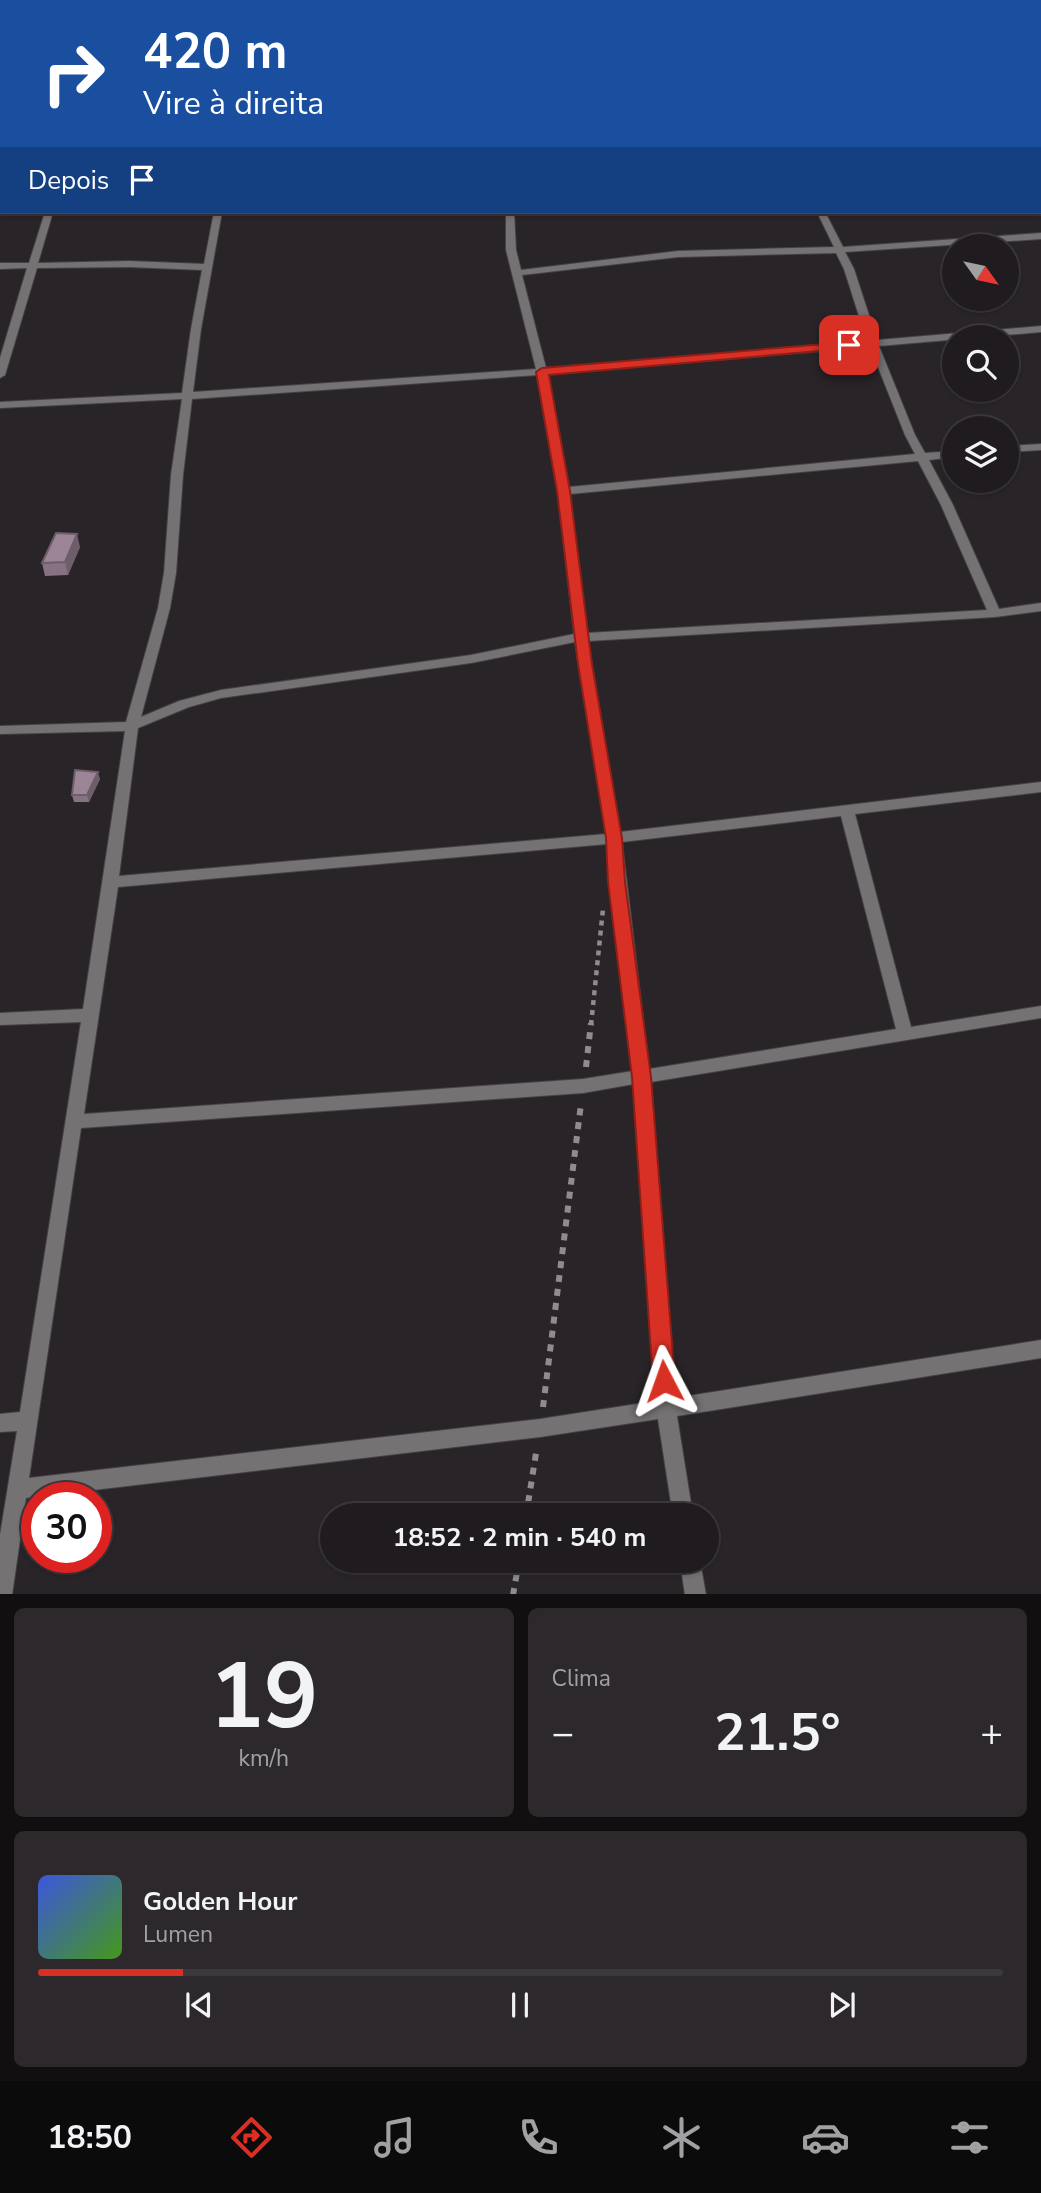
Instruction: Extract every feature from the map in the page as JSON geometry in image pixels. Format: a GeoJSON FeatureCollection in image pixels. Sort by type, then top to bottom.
{"type":"FeatureCollection","features":[{"type":"Feature","properties":{"kind":"street"},"geometry":{"type":"LineString","coordinates":[[0,375],[48,214]]}},
{"type":"Feature","properties":{"kind":"street"},"geometry":{"type":"LineString","coordinates":[[1,1594],[91,1015],[132,726],[168,585],[177,475],[199,302],[218,214]]}},
{"type":"Feature","properties":{"kind":"street"},"geometry":{"type":"LineString","coordinates":[[510,214],[511,250],[542,372],[564,491],[581,637],[601,773],[614,838],[616,882],[642,1077],[666,1408],[681,1503]]}},
{"type":"Feature","properties":{"kind":"street"},"geometry":{"type":"LineString","coordinates":[[822,214],[849,270],[910,435],[923,457],[995,613]]}},
{"type":"Feature","properties":{"kind":"street"},"geometry":{"type":"LineString","coordinates":[[517,273],[689,253],[839,250],[1041,236]]}},
{"type":"Feature","properties":{"kind":"street"},"geometry":{"type":"LineString","coordinates":[[0,266],[208,267]]}},
{"type":"Feature","properties":{"kind":"street"},"geometry":{"type":"LineString","coordinates":[[0,405],[188,398],[542,372],[1041,330]]}},
{"type":"Feature","properties":{"kind":"street"},"geometry":{"type":"LineString","coordinates":[[1019,448],[1041,447]]}},
{"type":"Feature","properties":{"kind":"street"},"geometry":{"type":"LineString","coordinates":[[564,491],[942,455]]}},
{"type":"Feature","properties":{"kind":"street"},"geometry":{"type":"LineString","coordinates":[[0,730],[132,726],[184,704],[221,694],[471,659],[581,637],[995,613],[1041,607]]}},
{"type":"Feature","properties":{"kind":"street"},"geometry":{"type":"LineString","coordinates":[[111,882],[614,838],[1041,787]]}},
{"type":"Feature","properties":{"kind":"street"},"geometry":{"type":"LineString","coordinates":[[847,811],[905,1034]]}},
{"type":"Feature","properties":{"kind":"street"},"geometry":{"type":"LineString","coordinates":[[74,1122],[583,1086],[1041,1012]]}},
{"type":"Feature","properties":{"kind":"street"},"geometry":{"type":"LineString","coordinates":[[0,1019],[91,1015]]}},
{"type":"Feature","properties":{"kind":"street"},"geometry":{"type":"LineString","coordinates":[[18,1489],[540,1428],[1041,1349]]}},
{"type":"Feature","properties":{"kind":"street"},"geometry":{"type":"LineString","coordinates":[[0,1423],[28,1420]]}},
{"type":"Feature","properties":{"kind":"street"},"geometry":{"type":"LineString","coordinates":[[692,1573],[696,1594]]}},
{"type":"Feature","properties":{"kind":"path"},"geometry":{"type":"LineString","coordinates":[[528,1503],[583,1086],[600,913],[616,882]]}},
{"type":"Feature","properties":{"kind":"path"},"geometry":{"type":"LineString","coordinates":[[513,1594],[517,1573]]}},
{"type":"Feature","properties":{"kind":"building"},"geometry":{"type":"Polygon","coordinates":[[[56,533],[77,534],[65,562],[42,563],[56,533]]]}},
{"type":"Feature","properties":{"kind":"building"},"geometry":{"type":"Polygon","coordinates":[[[75,770],[98,772],[87,795],[72,795],[75,770]]]}},
{"type":"Feature","properties":{"kind":"route"},"geometry":{"type":"LineString","coordinates":[[664,1381],[642,1077],[616,882],[614,838],[601,773],[585,664],[564,491],[542,372],[849,345]]}}]}
